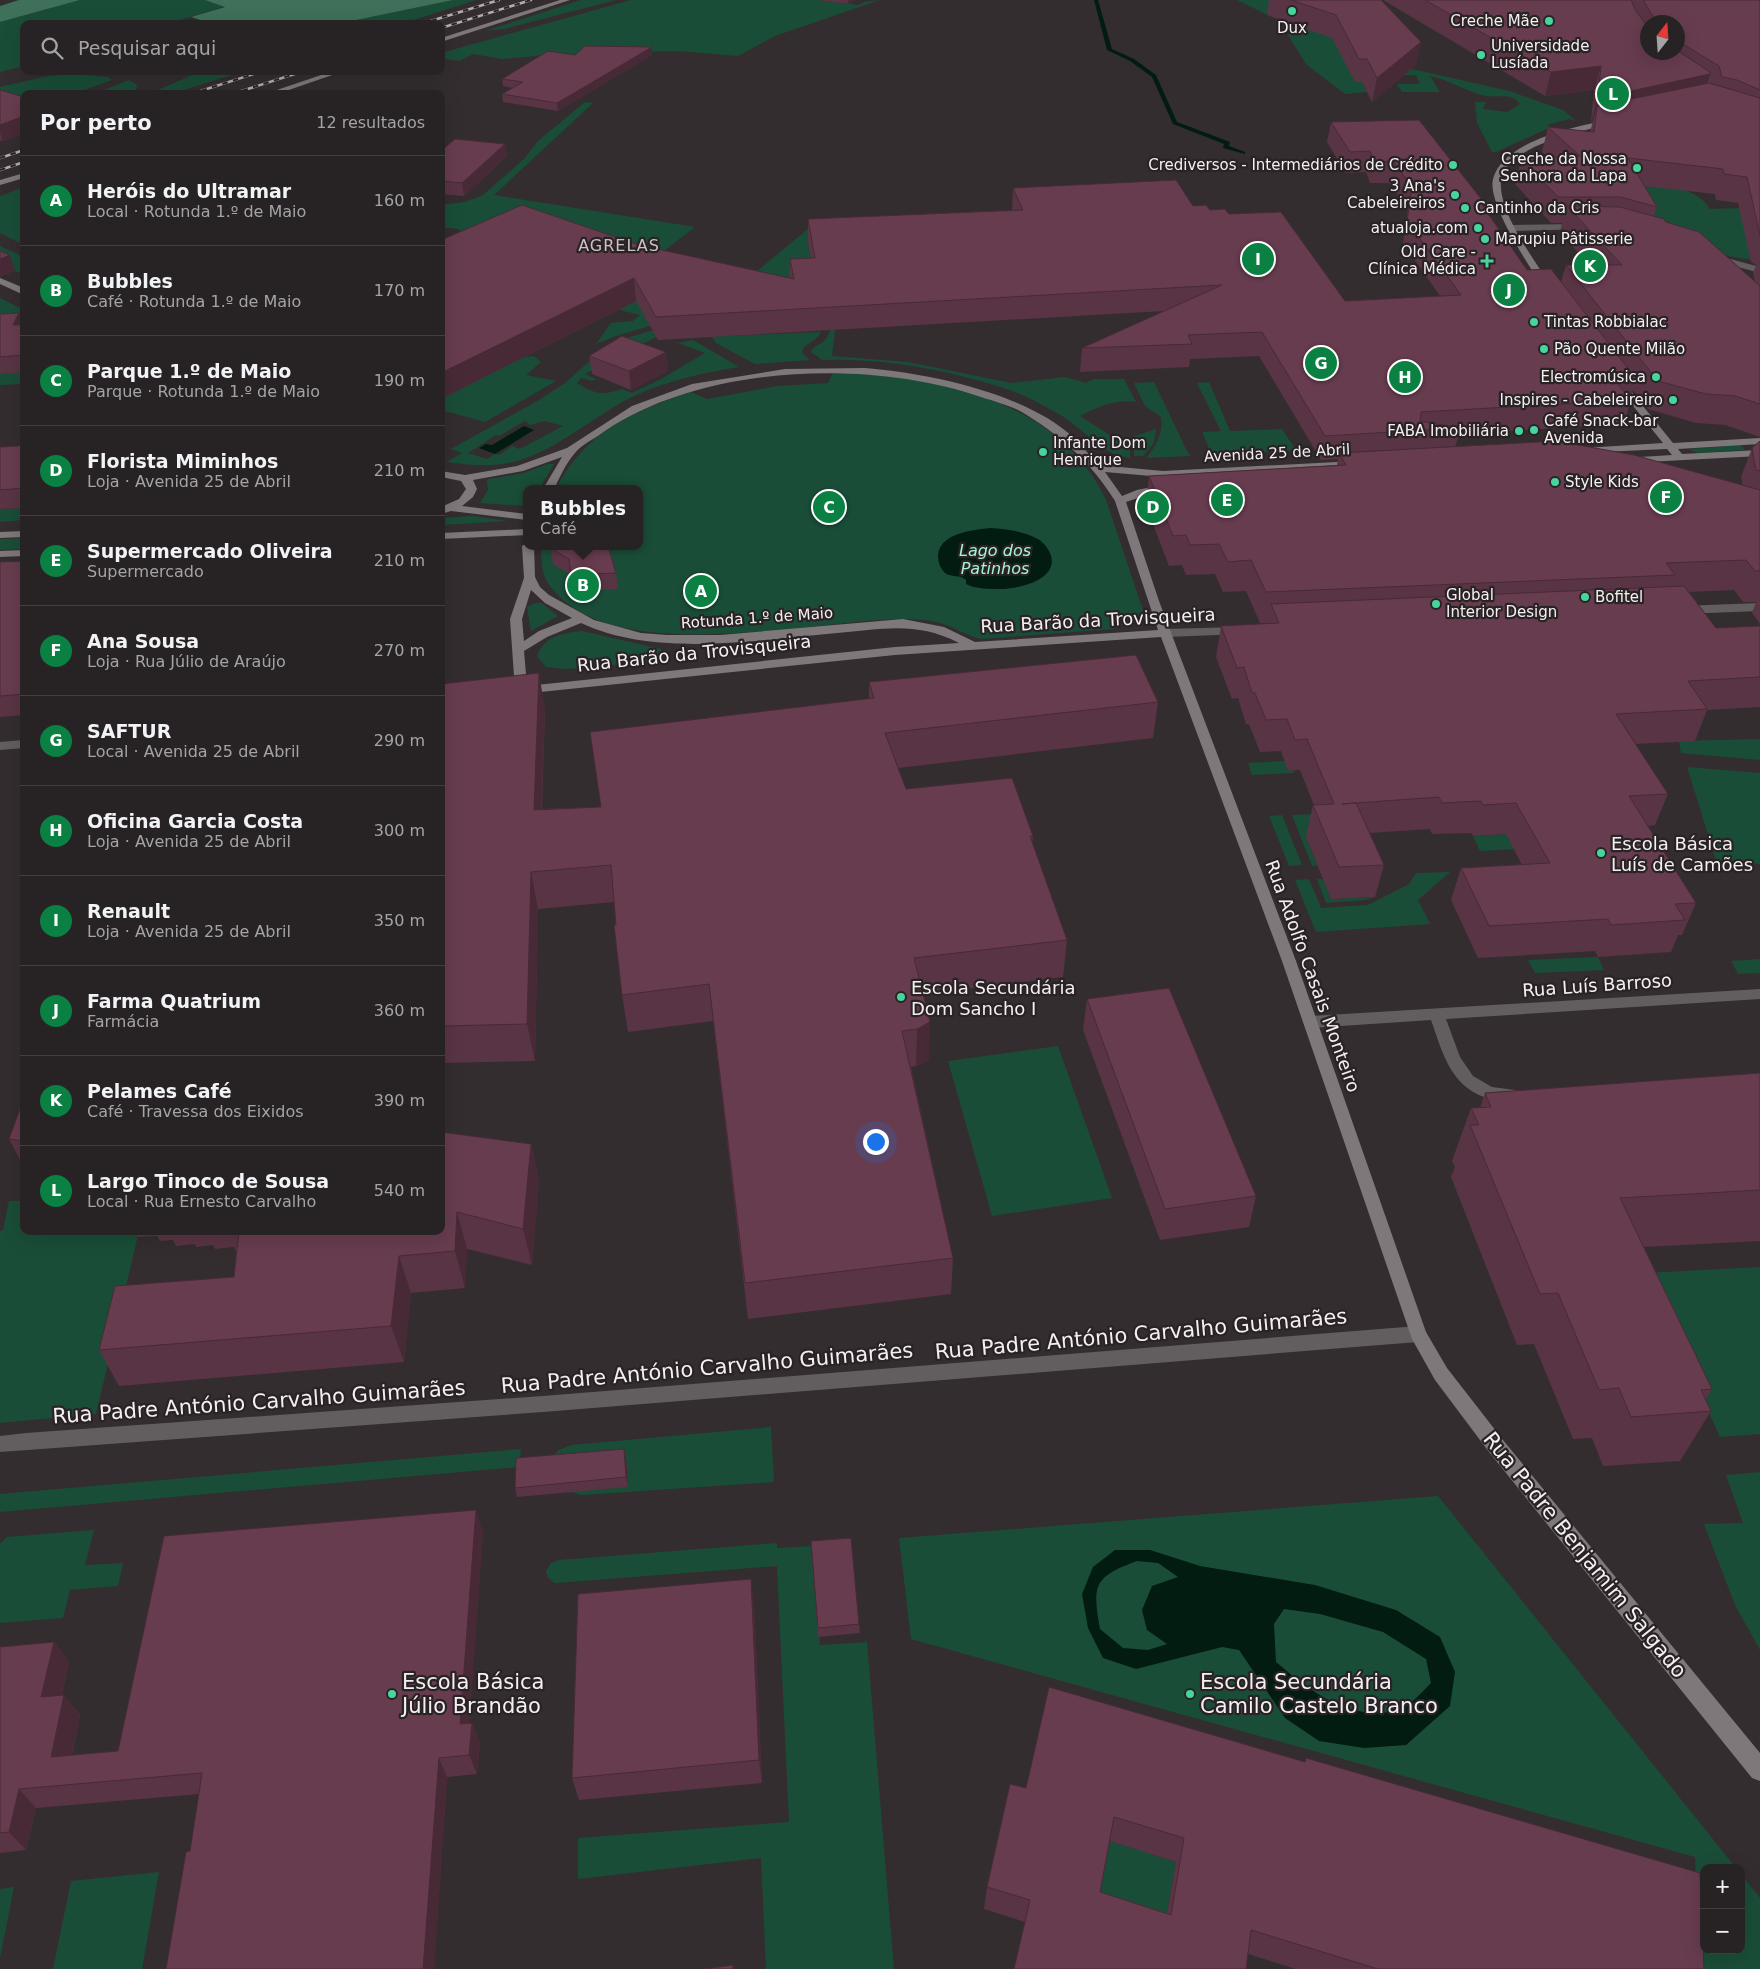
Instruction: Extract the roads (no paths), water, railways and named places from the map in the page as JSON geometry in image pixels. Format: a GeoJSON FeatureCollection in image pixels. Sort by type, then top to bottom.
{"type":"FeatureCollection","features":[{"type":"Feature","properties":{"kind":"main road"},"geometry":{"type":"LineString","coordinates":[[445,39],[567,0]]}},
{"type":"Feature","properties":{"kind":"main road"},"geometry":{"type":"LineString","coordinates":[[282,90],[328,75]]}},
{"type":"Feature","properties":{"kind":"main road"},"geometry":{"type":"LineString","coordinates":[[1553,296],[1513,228],[1498,196],[1497,187],[1500,172],[1506,161],[1541,142],[1620,119]]}},
{"type":"Feature","properties":{"kind":"main road"},"geometry":{"type":"LineString","coordinates":[[0,183],[20,176]]}},
{"type":"Feature","properties":{"kind":"main road"},"geometry":{"type":"LineString","coordinates":[[0,280],[20,290]]}},
{"type":"Feature","properties":{"kind":"main road"},"geometry":{"type":"LineString","coordinates":[[445,475],[464,478],[519,470],[571,450],[636,408],[692,388],[785,372],[865,371],[900,374],[960,387],[1022,408],[1068,438],[1109,483],[1120,501],[1166,633]]}},
{"type":"Feature","properties":{"kind":"main road"},"geometry":{"type":"LineString","coordinates":[[1614,376],[1679,458]]}},
{"type":"Feature","properties":{"kind":"main road"},"geometry":{"type":"LineString","coordinates":[[1576,451],[1760,441]]}},
{"type":"Feature","properties":{"kind":"main road"},"geometry":{"type":"LineString","coordinates":[[550,485],[571,450]]}},
{"type":"Feature","properties":{"kind":"main road"},"geometry":{"type":"LineString","coordinates":[[1613,461],[1760,453]]}},
{"type":"Feature","properties":{"kind":"main road","name":"Avenida 25 de Abril"},"geometry":{"type":"LineString","coordinates":[[1096,468],[1152,474],[1370,463]]}},
{"type":"Feature","properties":{"kind":"main road"},"geometry":{"type":"LineString","coordinates":[[1314,466],[1320,478]]}},
{"type":"Feature","properties":{"kind":"main road"},"geometry":{"type":"LineString","coordinates":[[1210,472],[1216,484]]}},
{"type":"Feature","properties":{"kind":"main road"},"geometry":{"type":"LineString","coordinates":[[447,509],[470,497],[473,490],[471,484],[464,478]]}},
{"type":"Feature","properties":{"kind":"main road"},"geometry":{"type":"LineString","coordinates":[[1120,501],[1141,492],[1178,486]]}},
{"type":"Feature","properties":{"kind":"main road"},"geometry":{"type":"LineString","coordinates":[[447,509],[523,516]]}},
{"type":"Feature","properties":{"kind":"main road"},"geometry":{"type":"LineString","coordinates":[[445,536],[523,532]]}},
{"type":"Feature","properties":{"kind":"main road"},"geometry":{"type":"LineString","coordinates":[[0,535],[20,534]]}},
{"type":"Feature","properties":{"kind":"main road"},"geometry":{"type":"LineString","coordinates":[[528,550],[529,579],[516,619],[520,648],[543,634],[580,619]]}},
{"type":"Feature","properties":{"kind":"main road"},"geometry":{"type":"LineString","coordinates":[[0,554],[20,553]]}},
{"type":"Feature","properties":{"kind":"main road","name":"Rotunda 1.º de Maio"},"geometry":{"type":"LineString","coordinates":[[529,579],[539,592],[554,604],[580,619],[624,634],[682,641],[903,623],[930,625],[952,633],[973,646]]}},
{"type":"Feature","properties":{"kind":"main road","name":"Rua Barão da Trovisqueira"},"geometry":{"type":"LineString","coordinates":[[520,648],[517,691],[895,651],[1166,633]]}},
{"type":"Feature","properties":{"kind":"main road","name":"Rua Adolfo Casais Monteiro"},"geometry":{"type":"LineString","coordinates":[[1166,633],[1311,1022],[1418,1334]]}},
{"type":"Feature","properties":{"kind":"main road","name":"Rua Padre Benjamim Salgado"},"geometry":{"type":"LineString","coordinates":[[1418,1334],[1441,1374],[1496,1446],[1760,1770]]}},
{"type":"Feature","properties":{"kind":"street"},"geometry":{"type":"LineString","coordinates":[[1513,228],[1592,227]]}},
{"type":"Feature","properties":{"kind":"street"},"geometry":{"type":"LineString","coordinates":[[1709,256],[1760,270]]}},
{"type":"Feature","properties":{"kind":"street"},"geometry":{"type":"LineString","coordinates":[[1673,611],[1760,607]]}},
{"type":"Feature","properties":{"kind":"street","name":"Rua Barão da Trovisqueira"},"geometry":{"type":"LineString","coordinates":[[1166,633],[1256,630]]}},
{"type":"Feature","properties":{"kind":"street"},"geometry":{"type":"LineString","coordinates":[[0,746],[20,744]]}},
{"type":"Feature","properties":{"kind":"street","name":"Rua Luís Barroso"},"geometry":{"type":"LineString","coordinates":[[1311,1022],[1760,994]]}},
{"type":"Feature","properties":{"kind":"street"},"geometry":{"type":"LineString","coordinates":[[1437,1015],[1461,1075],[1469,1084],[1491,1094],[1523,1093]]}},
{"type":"Feature","properties":{"kind":"street","name":"Rua Padre António Carvalho Guimarães"},"geometry":{"type":"LineString","coordinates":[[0,1444],[1418,1334]]}},
{"type":"Feature","properties":{"kind":"water"},"geometry":{"type":"Polygon","coordinates":[[[524,426],[534,430],[495,454],[479,448],[486,444],[492,445],[524,426]]]}},
{"type":"Feature","properties":{"kind":"water","name":"Lago dos Patinhos"},"geometry":{"type":"Polygon","coordinates":[[[990,528],[1021,532],[1040,540],[1050,553],[1052,562],[1049,570],[1036,581],[1008,589],[974,587],[966,584],[964,578],[945,573],[938,560],[938,555],[940,548],[945,542],[958,534],[990,528]]]}},
{"type":"Feature","properties":{"kind":"water"},"geometry":{"type":"Polygon","coordinates":[[[1115,1550],[1150,1550],[1200,1566],[1315,1585],[1396,1610],[1440,1637],[1455,1672],[1450,1706],[1406,1745],[1364,1748],[1319,1741],[1285,1718],[1239,1650],[1222,1647],[1136,1669],[1103,1658],[1088,1628],[1082,1594],[1093,1567],[1115,1550]],[[1137,1561],[1112,1572],[1104,1578],[1099,1584],[1096,1602],[1100,1629],[1123,1648],[1148,1650],[1167,1644],[1147,1630],[1142,1610],[1152,1586],[1178,1577],[1158,1563],[1137,1561]],[[1284,1609],[1274,1624],[1276,1662],[1303,1684],[1332,1702],[1364,1712],[1381,1713],[1399,1710],[1411,1702],[1431,1683],[1426,1659],[1383,1632],[1320,1614],[1284,1609]]]}},
{"type":"Feature","properties":{"kind":"waterway"},"geometry":{"type":"LineString","coordinates":[[1096,0],[1110,50],[1132,60],[1154,76],[1175,123],[1228,143],[1225,147],[1243,153]]}},
{"type":"Feature","properties":{"kind":"railway"},"geometry":{"type":"LineString","coordinates":[[434,20],[499,0]]}},
{"type":"Feature","properties":{"kind":"railway"},"geometry":{"type":"LineString","coordinates":[[445,27],[531,0]]}},
{"type":"Feature","properties":{"kind":"railway"},"geometry":{"type":"LineString","coordinates":[[204,90],[250,75]]}},
{"type":"Feature","properties":{"kind":"railway"},"geometry":{"type":"LineString","coordinates":[[245,90],[291,75]]}},
{"type":"Feature","properties":{"kind":"railway"},"geometry":{"type":"LineString","coordinates":[[0,158],[20,151]]}},
{"type":"Feature","properties":{"kind":"railway"},"geometry":{"type":"LineString","coordinates":[[0,170],[20,163]]}},
{"type":"Feature","properties":{"kind":"place","name":"Dux"},"geometry":{"type":"Point","coordinates":[1292,11]}},
{"type":"Feature","properties":{"kind":"place","name":"Creche Mãe"},"geometry":{"type":"Point","coordinates":[1549,21]}},
{"type":"Feature","properties":{"kind":"place","name":"Universidade Lusíada"},"geometry":{"type":"Point","coordinates":[1481,55]}},
{"type":"Feature","properties":{"kind":"place","name":"Largo Tinoco de Sousa"},"geometry":{"type":"Point","coordinates":[1613,94]}},
{"type":"Feature","properties":{"kind":"place","name":"Crediversos - Intermediários de Crédito"},"geometry":{"type":"Point","coordinates":[1453,165]}},
{"type":"Feature","properties":{"kind":"place","name":"Creche da Nossa Senhora da Lapa"},"geometry":{"type":"Point","coordinates":[1637,168]}},
{"type":"Feature","properties":{"kind":"place","name":"3 Ana's Cabeleireiros"},"geometry":{"type":"Point","coordinates":[1455,195]}},
{"type":"Feature","properties":{"kind":"place","name":"Cantinho da Cris"},"geometry":{"type":"Point","coordinates":[1465,208]}},
{"type":"Feature","properties":{"kind":"place","name":"atualoja.com"},"geometry":{"type":"Point","coordinates":[1478,228]}},
{"type":"Feature","properties":{"kind":"place","name":"Marupiu Pâtisserie"},"geometry":{"type":"Point","coordinates":[1485,239]}},
{"type":"Feature","properties":{"kind":"place","name":"Renault"},"geometry":{"type":"Point","coordinates":[1258,259]}},
{"type":"Feature","properties":{"kind":"place","name":"Old Care - Clínica Médica"},"geometry":{"type":"Point","coordinates":[1487,261]}},
{"type":"Feature","properties":{"kind":"place","name":"Pelames Café"},"geometry":{"type":"Point","coordinates":[1590,266]}},
{"type":"Feature","properties":{"kind":"place","name":"Farma Quatrium"},"geometry":{"type":"Point","coordinates":[1509,290]}},
{"type":"Feature","properties":{"kind":"place","name":"Tintas Robbialac"},"geometry":{"type":"Point","coordinates":[1534,322]}},
{"type":"Feature","properties":{"kind":"place","name":"Pão Quente Milão"},"geometry":{"type":"Point","coordinates":[1544,349]}},
{"type":"Feature","properties":{"kind":"place","name":"SAFTUR"},"geometry":{"type":"Point","coordinates":[1321,363]}},
{"type":"Feature","properties":{"kind":"place","name":"Oficina Garcia Costa"},"geometry":{"type":"Point","coordinates":[1405,377]}},
{"type":"Feature","properties":{"kind":"place","name":"Electromúsica"},"geometry":{"type":"Point","coordinates":[1656,377]}},
{"type":"Feature","properties":{"kind":"place","name":"Inspires - Cabeleireiro"},"geometry":{"type":"Point","coordinates":[1673,400]}},
{"type":"Feature","properties":{"kind":"place","name":"Café Snack-bar Avenida"},"geometry":{"type":"Point","coordinates":[1534,430]}},
{"type":"Feature","properties":{"kind":"place","name":"FABA Imobiliária"},"geometry":{"type":"Point","coordinates":[1519,431]}},
{"type":"Feature","properties":{"kind":"place","name":"Infante Dom Henrique"},"geometry":{"type":"Point","coordinates":[1043,452]}},
{"type":"Feature","properties":{"kind":"place","name":"Style Kids"},"geometry":{"type":"Point","coordinates":[1555,482]}},
{"type":"Feature","properties":{"kind":"place","name":"Ana Sousa"},"geometry":{"type":"Point","coordinates":[1666,497]}},
{"type":"Feature","properties":{"kind":"place","name":"Supermercado Oliveira"},"geometry":{"type":"Point","coordinates":[1227,500]}},
{"type":"Feature","properties":{"kind":"place","name":"Parque 1.º de Maio"},"geometry":{"type":"Point","coordinates":[829,507]}},
{"type":"Feature","properties":{"kind":"place","name":"Florista Miminhos"},"geometry":{"type":"Point","coordinates":[1153,507]}},
{"type":"Feature","properties":{"kind":"place","name":"Bubbles"},"geometry":{"type":"Point","coordinates":[583,585]}},
{"type":"Feature","properties":{"kind":"place","name":"Heróis do Ultramar"},"geometry":{"type":"Point","coordinates":[701,591]}},
{"type":"Feature","properties":{"kind":"place","name":"Bofitel"},"geometry":{"type":"Point","coordinates":[1585,597]}},
{"type":"Feature","properties":{"kind":"place","name":"Global Interior Design"},"geometry":{"type":"Point","coordinates":[1436,604]}},
{"type":"Feature","properties":{"kind":"place","name":"Escola Básica Luís de Camões"},"geometry":{"type":"Point","coordinates":[1601,853]}},
{"type":"Feature","properties":{"kind":"place","name":"Escola Secundária Dom Sancho I"},"geometry":{"type":"Point","coordinates":[901,997]}},
{"type":"Feature","properties":{"kind":"place","name":"Escola Básica Júlio Brandão"},"geometry":{"type":"Point","coordinates":[392,1694]}},
{"type":"Feature","properties":{"kind":"place","name":"Escola Secundária Camilo Castelo Branco"},"geometry":{"type":"Point","coordinates":[1190,1694]}},
{"type":"Feature","properties":{"kind":"district","name":"AGRELAS"},"geometry":{"type":"Point","coordinates":[619,245]}}]}
